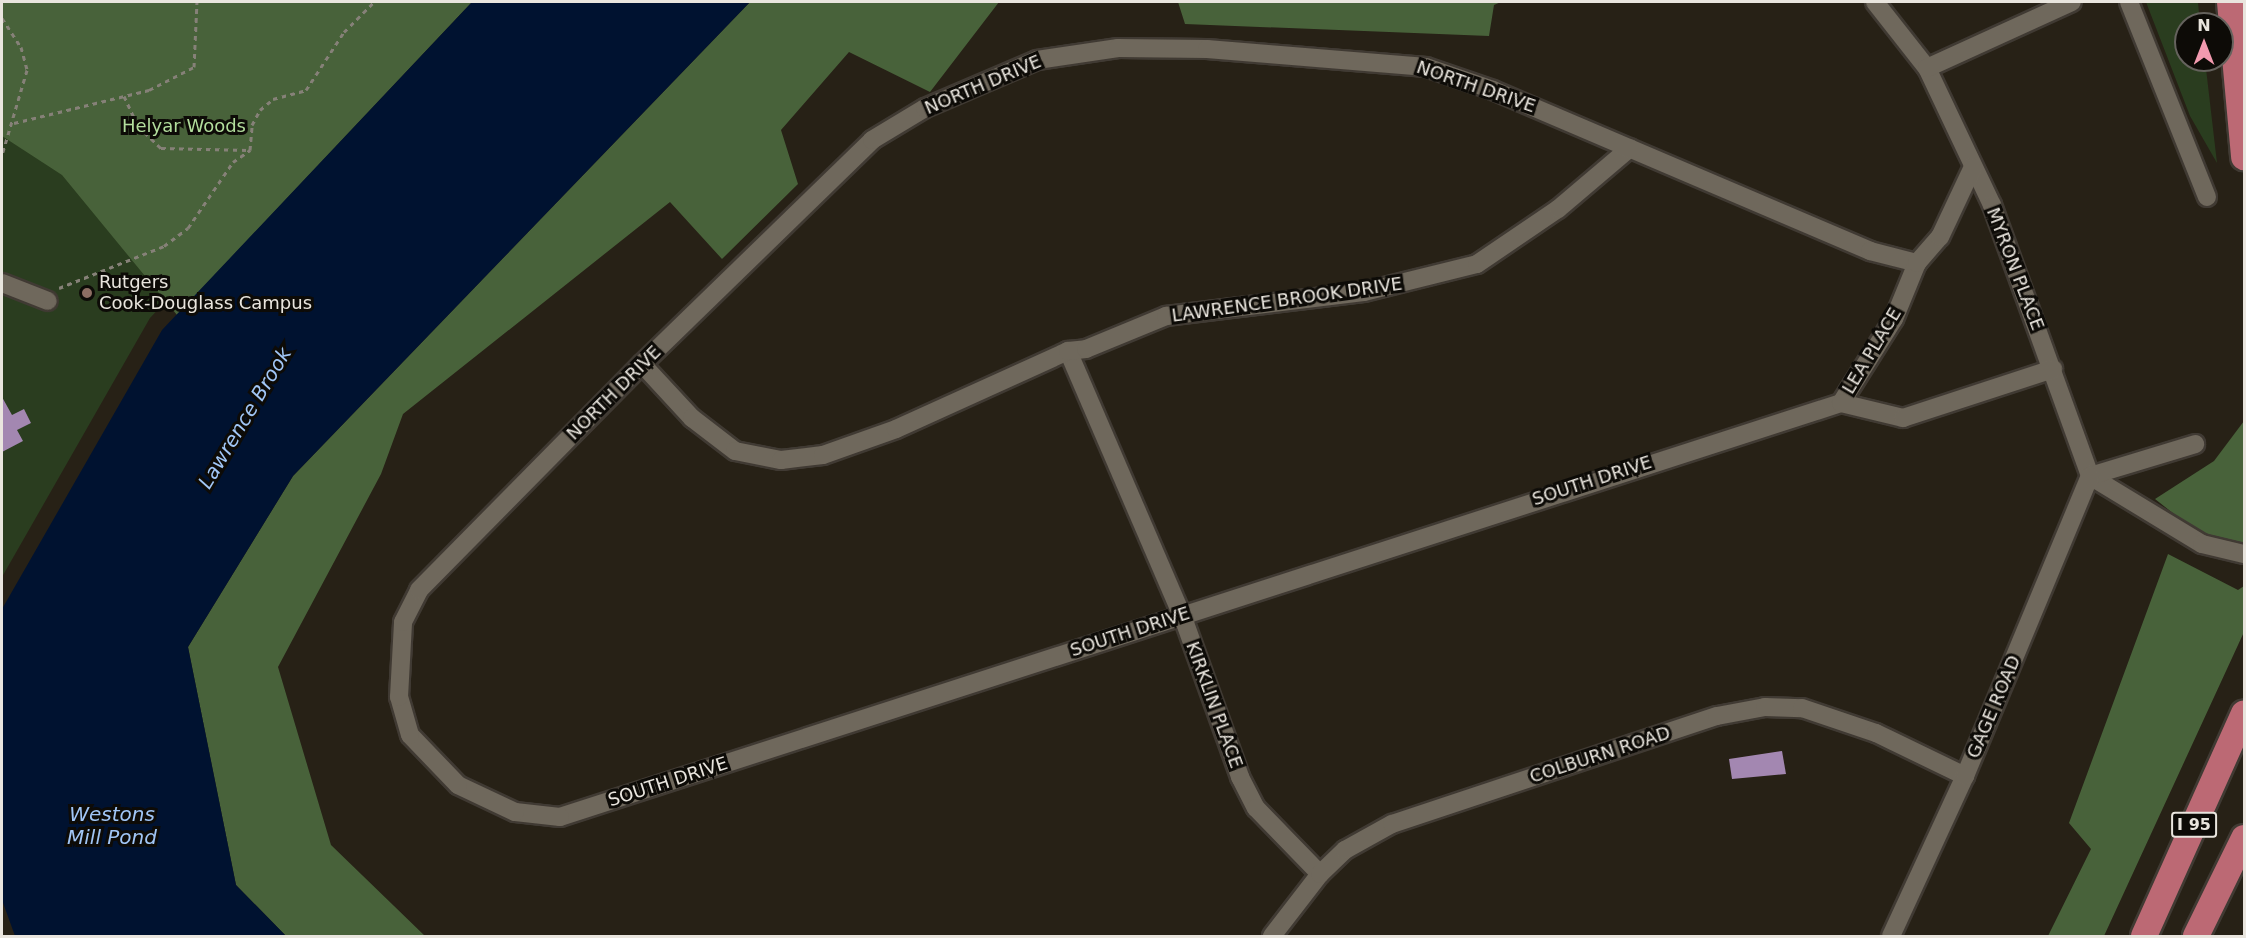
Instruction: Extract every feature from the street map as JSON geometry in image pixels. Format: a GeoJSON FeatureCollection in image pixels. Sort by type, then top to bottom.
{"type":"FeatureCollection","features":[{"type":"Feature","properties":{"kind":"highway"},"geometry":{"type":"LineString","coordinates":[[2230,2],[2244,152]]}},
{"type":"Feature","properties":{"kind":"highway"},"geometry":{"type":"LineString","coordinates":[[2225,72],[2244,152]]}},
{"type":"Feature","properties":{"kind":"highway","name":"I 95"},"geometry":{"type":"LineString","coordinates":[[2144,936],[2244,713]]}},
{"type":"Feature","properties":{"kind":"highway","name":"I 95"},"geometry":{"type":"LineString","coordinates":[[2196,936],[2244,838]]}},
{"type":"Feature","properties":{"kind":"street","name":"MYRON PLACE"},"geometry":{"type":"LineString","coordinates":[[1875,2],[1927,68],[1973,167],[2053,369],[2091,476]]}},
{"type":"Feature","properties":{"kind":"street"},"geometry":{"type":"LineString","coordinates":[[1927,68],[2072,2]]}},
{"type":"Feature","properties":{"kind":"street"},"geometry":{"type":"LineString","coordinates":[[2129,2],[2207,196]]}},
{"type":"Feature","properties":{"kind":"street","name":"NORTH DRIVE"},"geometry":{"type":"LineString","coordinates":[[432,757],[410,735],[399,697],[404,622],[419,590],[642,364],[873,140],[925,108],[1037,60],[1118,48],[1398,62],[1493,90],[1870,251],[1917,263]]}},
{"type":"Feature","properties":{"kind":"street","name":"LAWRENCE BROOK DRIVE"},"geometry":{"type":"LineString","coordinates":[[642,364],[692,418],[735,450],[782,460],[823,456],[896,429],[1068,351],[1086,349],[1166,316],[1364,292],[1477,264],[1558,209],[1630,148]]}},
{"type":"Feature","properties":{"kind":"street","name":"LEA PLACE"},"geometry":{"type":"LineString","coordinates":[[1973,167],[1940,237],[1917,263],[1894,319],[1841,403],[1903,418],[2053,369]]}},
{"type":"Feature","properties":{"kind":"street"},"geometry":{"type":"LineString","coordinates":[[2,283],[48,301]]}},
{"type":"Feature","properties":{"kind":"street","name":"KIRKLIN PLACE"},"geometry":{"type":"LineString","coordinates":[[1068,351],[1182,615],[1240,777],[1256,808],[1320,874]]}},
{"type":"Feature","properties":{"kind":"street","name":"SOUTH DRIVE"},"geometry":{"type":"LineString","coordinates":[[432,757],[458,785],[515,812],[560,817],[1841,403]]}},
{"type":"Feature","properties":{"kind":"street"},"geometry":{"type":"LineString","coordinates":[[2091,476],[2195,444]]}},
{"type":"Feature","properties":{"kind":"street"},"geometry":{"type":"LineString","coordinates":[[2091,476],[2202,544],[2244,554]]}},
{"type":"Feature","properties":{"kind":"street","name":"GAGE ROAD"},"geometry":{"type":"LineString","coordinates":[[1892,936],[1965,776],[2091,476]]}},
{"type":"Feature","properties":{"kind":"street","name":"COLBURN ROAD"},"geometry":{"type":"LineString","coordinates":[[1272,936],[1320,874],[1345,850],[1392,824],[1717,716],[1765,707],[1802,708],[1842,719],[1965,776]]}},
{"type":"Feature","properties":{"kind":"path"},"geometry":{"type":"LineString","coordinates":[[14,123],[149,90],[194,67],[197,2]]}},
{"type":"Feature","properties":{"kind":"path"},"geometry":{"type":"LineString","coordinates":[[250,150],[252,124],[260,110],[273,99],[306,90],[344,32],[374,2]]}},
{"type":"Feature","properties":{"kind":"path"},"geometry":{"type":"LineString","coordinates":[[2,18],[21,47],[27,70],[14,108],[14,123],[3,147],[2,155]]}},
{"type":"Feature","properties":{"kind":"path"},"geometry":{"type":"LineString","coordinates":[[124,96],[138,126],[161,148],[250,150]]}},
{"type":"Feature","properties":{"kind":"path"},"geometry":{"type":"LineString","coordinates":[[48,301],[59,288],[164,246],[188,228],[233,162],[250,150]]}},
{"type":"Feature","properties":{"kind":"green space","name":"Helyar Woods"},"geometry":{"type":"Polygon","coordinates":[[[2,2],[472,2],[177,315],[62,175],[2,136],[2,2]]]}},
{"type":"Feature","properties":{"kind":"green space"},"geometry":{"type":"Polygon","coordinates":[[[750,2],[999,2],[930,92],[849,52],[781,130],[798,184],[722,259],[670,202],[403,414],[381,474],[278,667],[331,845],[425,936],[286,936],[236,885],[188,647],[293,476],[750,2]]]}},
{"type":"Feature","properties":{"kind":"green space"},"geometry":{"type":"Polygon","coordinates":[[[1178,2],[1501,2],[1494,5],[1489,36],[1185,24],[1178,2]]]}},
{"type":"Feature","properties":{"kind":"green space"},"geometry":{"type":"Polygon","coordinates":[[[2146,2],[2198,2],[2199,12],[2174,12],[2174,72],[2206,72],[2217,163],[2190,116],[2146,2]]]}},
{"type":"Feature","properties":{"kind":"green space"},"geometry":{"type":"Polygon","coordinates":[[[2,103],[197,268],[150,318],[2,577],[2,103]]]}},
{"type":"Feature","properties":{"kind":"green space"},"geometry":{"type":"Polygon","coordinates":[[[2244,421],[2244,552],[2231,559],[2155,499],[2214,461],[2244,421]]]}},
{"type":"Feature","properties":{"kind":"green space"},"geometry":{"type":"Polygon","coordinates":[[[2168,554],[2238,590],[2244,586],[2244,632],[2104,936],[2048,936],[2091,849],[2069,823],[2168,554]]]}},
{"type":"Feature","properties":{"kind":"water","name":"Westons Mill Pond"},"geometry":{"type":"Polygon","coordinates":[[[472,2],[750,2],[293,476],[188,647],[236,885],[286,936],[15,936],[2,900],[2,609],[162,330],[472,2]]]}},
{"type":"Feature","properties":{"kind":"building"},"geometry":{"type":"Polygon","coordinates":[[[2,397],[12,415],[24,409],[31,423],[17,430],[23,441],[2,452],[2,397]]]}},
{"type":"Feature","properties":{"kind":"building"},"geometry":{"type":"Polygon","coordinates":[[[1782,751],[1786,774],[1732,779],[1729,759],[1782,751]]]}},
{"type":"Feature","properties":{"kind":"place","name":"Rutgers Cook-Douglass Campus"},"geometry":{"type":"Point","coordinates":[87,293]}},
{"type":"Feature","properties":{"kind":"water label","name":"Lawrence Brook"},"geometry":{"type":"Point","coordinates":[245,418]}}]}
